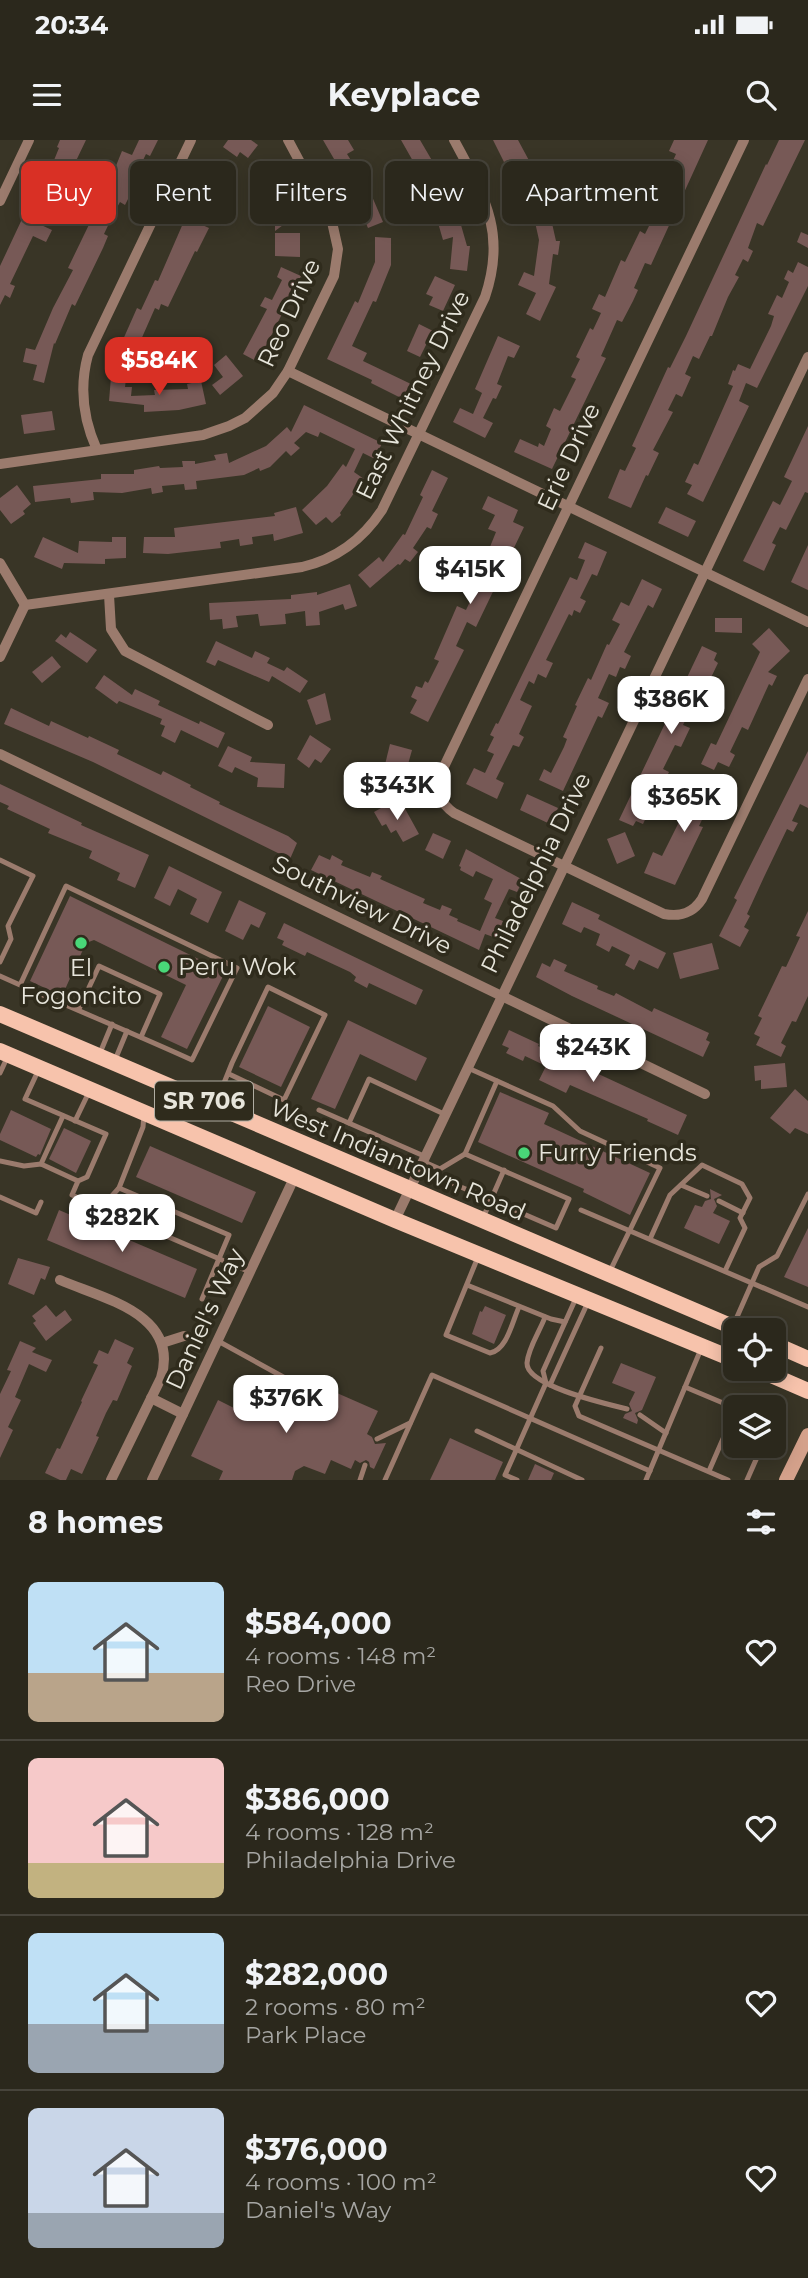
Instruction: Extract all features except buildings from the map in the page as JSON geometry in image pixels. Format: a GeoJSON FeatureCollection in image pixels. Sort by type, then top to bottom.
{"type":"FeatureCollection","features":[{"type":"Feature","properties":{"kind":"main road","name":"West Indiantown Road"},"geometry":{"type":"LineString","coordinates":[[0,1014],[723,1323]]}},
{"type":"Feature","properties":{"kind":"main road","name":"SR 706"},"geometry":{"type":"LineString","coordinates":[[4,1053],[395,1220],[723,1355]]}},
{"type":"Feature","properties":{"kind":"main road"},"geometry":{"type":"LineString","coordinates":[[786,1349],[808,1359]]}},
{"type":"Feature","properties":{"kind":"main road"},"geometry":{"type":"LineString","coordinates":[[785,1381],[808,1391]]}},
{"type":"Feature","properties":{"kind":"main road"},"geometry":{"type":"LineString","coordinates":[[786,1480],[808,1435]]}},
{"type":"Feature","properties":{"kind":"street"},"geometry":{"type":"LineString","coordinates":[[0,201],[29,140]]}},
{"type":"Feature","properties":{"kind":"street"},"geometry":{"type":"LineString","coordinates":[[97,450],[85,419],[83,401],[88,355],[191,140]]}},
{"type":"Feature","properties":{"kind":"street","name":"Reo Drive"},"geometry":{"type":"LineString","coordinates":[[0,464],[203,435],[229,426],[260,406],[273,393],[288,372],[334,276],[338,249],[332,222],[288,140]]}},
{"type":"Feature","properties":{"kind":"street","name":"East Whitney Drive"},"geometry":{"type":"LineString","coordinates":[[25,605],[302,567],[337,554],[365,531],[377,517],[419,435],[485,297],[494,262],[495,234],[488,207],[454,140]]}},
{"type":"Feature","properties":{"kind":"street","name":"Erie Drive"},"geometry":{"type":"LineString","coordinates":[[563,865],[454,813],[442,801],[439,793],[440,775],[744,140]]}},
{"type":"Feature","properties":{"kind":"street","name":"Philadelphia Drive"},"geometry":{"type":"LineString","coordinates":[[395,1220],[808,357]]}},
{"type":"Feature","properties":{"kind":"street"},"geometry":{"type":"LineString","coordinates":[[288,372],[808,622]]}},
{"type":"Feature","properties":{"kind":"street"},"geometry":{"type":"LineString","coordinates":[[0,657],[25,605],[2,570]]}},
{"type":"Feature","properties":{"kind":"street"},"geometry":{"type":"LineString","coordinates":[[109,595],[111,629],[125,651],[268,725]]}},
{"type":"Feature","properties":{"kind":"street"},"geometry":{"type":"LineString","coordinates":[[563,865],[664,914],[682,915],[691,912],[702,899],[808,679]]}},
{"type":"Feature","properties":{"kind":"street","name":"Southview Drive"},"geometry":{"type":"LineString","coordinates":[[0,754],[705,1094]]}},
{"type":"Feature","properties":{"kind":"street","name":"Daniel's Way"},"geometry":{"type":"LineString","coordinates":[[152,1480],[295,1176]]}},
{"type":"Feature","properties":{"kind":"street"},"geometry":{"type":"LineString","coordinates":[[60,1280],[141,1315],[154,1327],[162,1343],[163,1370],[111,1480]]}},
{"type":"Feature","properties":{"kind":"street"},"geometry":{"type":"LineString","coordinates":[[162,1343],[184,1336]]}},
{"type":"Feature","properties":{"kind":"street"},"geometry":{"type":"LineString","coordinates":[[151,1398],[183,1414]]}},
{"type":"Feature","properties":{"kind":"lane"},"geometry":{"type":"LineString","coordinates":[[0,861],[33,876],[8,926],[11,939],[0,962]]}},
{"type":"Feature","properties":{"kind":"lane"},"geometry":{"type":"LineString","coordinates":[[0,976],[20,985],[112,1024],[192,1060],[237,968],[66,886],[20,985]]}},
{"type":"Feature","properties":{"kind":"lane"},"geometry":{"type":"LineString","coordinates":[[0,923],[8,926]]}},
{"type":"Feature","properties":{"kind":"lane"},"geometry":{"type":"LineString","coordinates":[[79,1010],[99,966],[160,994],[141,1037]]}},
{"type":"Feature","properties":{"kind":"lane"},"geometry":{"type":"LineString","coordinates":[[215,1106],[232,1063],[268,987],[326,1015],[284,1100],[229,1074]]}},
{"type":"Feature","properties":{"kind":"lane"},"geometry":{"type":"LineString","coordinates":[[106,1059],[112,1024]]}},
{"type":"Feature","properties":{"kind":"lane"},"geometry":{"type":"LineString","coordinates":[[106,1059],[127,1031]]}},
{"type":"Feature","properties":{"kind":"lane"},"geometry":{"type":"LineString","coordinates":[[0,1073],[4,1053]]}},
{"type":"Feature","properties":{"kind":"lane"},"geometry":{"type":"LineString","coordinates":[[39,1068],[25,1099],[106,1134],[88,1177],[78,1181],[72,1195],[250,1272]]}},
{"type":"Feature","properties":{"kind":"lane"},"geometry":{"type":"LineString","coordinates":[[467,1068],[553,1106],[580,1131],[660,1168],[608,1274]]}},
{"type":"Feature","properties":{"kind":"lane"},"geometry":{"type":"LineString","coordinates":[[349,1123],[369,1079],[444,1114]]}},
{"type":"Feature","properties":{"kind":"lane"},"geometry":{"type":"LineString","coordinates":[[319,1110],[423,1158],[440,1169],[465,1153],[497,1081]]}},
{"type":"Feature","properties":{"kind":"lane"},"geometry":{"type":"LineString","coordinates":[[75,1121],[90,1089]]}},
{"type":"Feature","properties":{"kind":"lane"},"geometry":{"type":"LineString","coordinates":[[102,1208],[119,1188],[144,1127],[144,1113]]}},
{"type":"Feature","properties":{"kind":"lane"},"geometry":{"type":"LineString","coordinates":[[41,1164],[63,1116]]}},
{"type":"Feature","properties":{"kind":"lane"},"geometry":{"type":"LineString","coordinates":[[454,1184],[556,1228],[569,1199],[465,1153]]}},
{"type":"Feature","properties":{"kind":"lane"},"geometry":{"type":"LineString","coordinates":[[0,1161],[24,1166],[41,1164],[78,1181]]}},
{"type":"Feature","properties":{"kind":"lane"},"geometry":{"type":"LineString","coordinates":[[650,1239],[670,1195],[702,1165],[742,1184],[750,1198],[740,1218],[745,1228],[726,1271]]}},
{"type":"Feature","properties":{"kind":"lane"},"geometry":{"type":"LineString","coordinates":[[482,1221],[504,1170]]}},
{"type":"Feature","properties":{"kind":"lane"},"geometry":{"type":"LineString","coordinates":[[681,1185],[707,1196]]}},
{"type":"Feature","properties":{"kind":"lane"},"geometry":{"type":"LineString","coordinates":[[119,1188],[229,1235],[202,1299]]}},
{"type":"Feature","properties":{"kind":"lane"},"geometry":{"type":"LineString","coordinates":[[739,1318],[760,1267],[777,1256],[808,1194]]}},
{"type":"Feature","properties":{"kind":"lane"},"geometry":{"type":"LineString","coordinates":[[0,1197],[36,1213],[41,1202]]}},
{"type":"Feature","properties":{"kind":"lane"},"geometry":{"type":"LineString","coordinates":[[719,1201],[743,1213]]}},
{"type":"Feature","properties":{"kind":"lane"},"geometry":{"type":"LineString","coordinates":[[582,1210],[808,1307]]}},
{"type":"Feature","properties":{"kind":"lane"},"geometry":{"type":"LineString","coordinates":[[480,1255],[446,1335],[489,1353],[497,1352],[519,1307]]}},
{"type":"Feature","properties":{"kind":"lane"},"geometry":{"type":"LineString","coordinates":[[467,1285],[545,1317],[565,1322]]}},
{"type":"Feature","properties":{"kind":"lane"},"geometry":{"type":"LineString","coordinates":[[548,1384],[543,1371],[565,1322],[583,1297]]}},
{"type":"Feature","properties":{"kind":"lane"},"geometry":{"type":"LineString","coordinates":[[517,1480],[505,1475],[548,1384],[583,1297]]}},
{"type":"Feature","properties":{"kind":"lane"},"geometry":{"type":"LineString","coordinates":[[545,1317],[527,1365],[530,1373],[548,1384],[579,1396],[627,1409]]}},
{"type":"Feature","properties":{"kind":"lane"},"geometry":{"type":"LineString","coordinates":[[218,1341],[307,1390]]}},
{"type":"Feature","properties":{"kind":"lane"},"geometry":{"type":"LineString","coordinates":[[646,1480],[702,1346]]}},
{"type":"Feature","properties":{"kind":"lane"},"geometry":{"type":"LineString","coordinates":[[601,1348],[575,1406],[579,1416],[728,1480]]}},
{"type":"Feature","properties":{"kind":"lane"},"geometry":{"type":"LineString","coordinates":[[384,1480],[432,1375],[650,1471]]}},
{"type":"Feature","properties":{"kind":"lane"},"geometry":{"type":"LineString","coordinates":[[685,1387],[723,1404]]}},
{"type":"Feature","properties":{"kind":"lane"},"geometry":{"type":"LineString","coordinates":[[640,1415],[666,1433]]}},
{"type":"Feature","properties":{"kind":"lane"},"geometry":{"type":"LineString","coordinates":[[377,1439],[410,1423]]}},
{"type":"Feature","properties":{"kind":"lane"},"geometry":{"type":"LineString","coordinates":[[477,1431],[571,1478],[582,1480]]}},
{"type":"Feature","properties":{"kind":"lane"},"geometry":{"type":"LineString","coordinates":[[709,1471],[723,1438]]}},
{"type":"Feature","properties":{"kind":"lane"},"geometry":{"type":"LineString","coordinates":[[747,1480],[757,1458]]}},
{"type":"Feature","properties":{"kind":"lane"},"geometry":{"type":"LineString","coordinates":[[360,1480],[365,1465]]}},
{"type":"Feature","properties":{"kind":"place","name":"El Fogoncito"},"geometry":{"type":"Point","coordinates":[81,943]}},
{"type":"Feature","properties":{"kind":"place","name":"Peru Wok"},"geometry":{"type":"Point","coordinates":[164,967]}},
{"type":"Feature","properties":{"kind":"place","name":"Furry Friends"},"geometry":{"type":"Point","coordinates":[524,1153]}}]}
